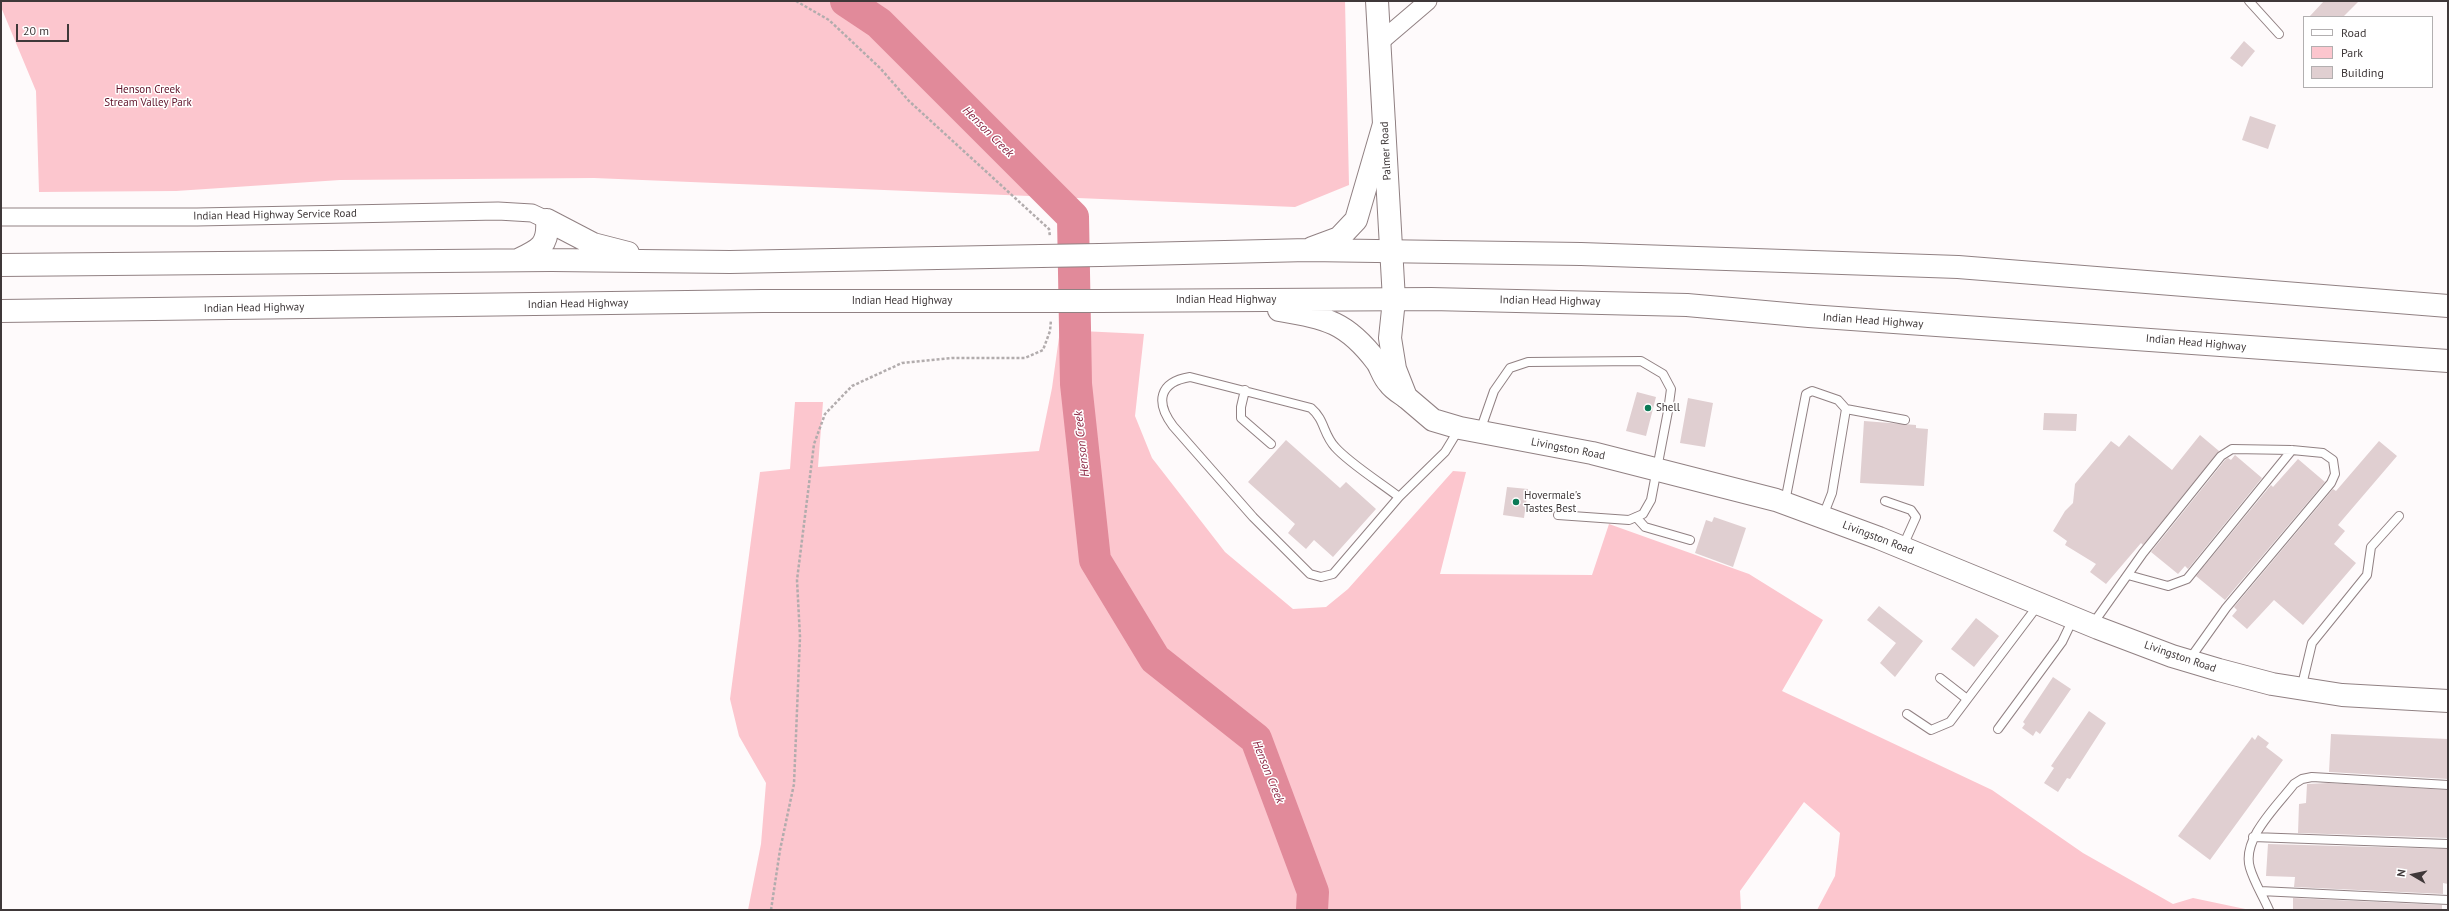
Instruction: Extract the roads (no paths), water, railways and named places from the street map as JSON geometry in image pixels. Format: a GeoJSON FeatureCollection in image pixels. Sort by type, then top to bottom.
{"type":"FeatureCollection","features":[{"type":"Feature","properties":{"kind":"main road","name":"Palmer Road"},"geometry":{"type":"LineString","coordinates":[[1377,1],[1394,300]]}},
{"type":"Feature","properties":{"kind":"main road"},"geometry":{"type":"LineString","coordinates":[[1308,250],[1339,238],[1356,220],[1384,124]]}},
{"type":"Feature","properties":{"kind":"main road"},"geometry":{"type":"LineString","coordinates":[[547,220],[593,244],[658,261]]}},
{"type":"Feature","properties":{"kind":"main road"},"geometry":{"type":"LineString","coordinates":[[518,260],[532,253],[543,244],[548,232],[547,220]]}},
{"type":"Feature","properties":{"kind":"main road"},"geometry":{"type":"LineString","coordinates":[[1,265],[518,260],[738,262],[1046,248],[1100,255],[1308,250],[1392,253],[1581,254],[1958,267],[2448,306]]}},
{"type":"Feature","properties":{"kind":"main road"},"geometry":{"type":"LineString","coordinates":[[1221,300],[1320,317],[1338,324],[1359,341],[1378,363],[1388,383],[1406,397]]}},
{"type":"Feature","properties":{"kind":"main road","name":"Livingston Road"},"geometry":{"type":"LineString","coordinates":[[1394,300],[1390,338],[1395,369],[1406,397],[1433,420],[1470,430],[1592,454],[1656,469],[1785,504],[1902,547],[2040,604],[2188,661],[2272,684],[2301,689],[2342,695],[2448,701]]}},
{"type":"Feature","properties":{"kind":"main road","name":"Indian Head Highway"},"geometry":{"type":"LineString","coordinates":[[1,311],[763,301],[1046,308],[1099,301],[1533,300],[1687,305],[1809,316],[2448,361]]}},
{"type":"Feature","properties":{"kind":"street"},"geometry":{"type":"LineString","coordinates":[[1380,42],[1428,1]]}},
{"type":"Feature","properties":{"kind":"street","name":"Indian Head Highway Service Road"},"geometry":{"type":"LineString","coordinates":[[1,217],[197,217],[498,211],[532,213],[547,220]]}},
{"type":"Feature","properties":{"kind":"lane"},"geometry":{"type":"LineString","coordinates":[[2249,1],[2279,34]]}},
{"type":"Feature","properties":{"kind":"lane"},"geometry":{"type":"LineString","coordinates":[[1399,497],[1335,447],[1325,433],[1320,416],[1311,408],[1190,377],[1176,379],[1166,387],[1161,401],[1164,414],[1253,517],[1310,574],[1321,577],[1333,574],[1399,497],[1470,430],[1510,368],[1528,362],[1641,361],[1663,374],[1671,389],[1651,500],[1643,514],[1629,520],[1558,515]]}},
{"type":"Feature","properties":{"kind":"lane"},"geometry":{"type":"LineString","coordinates":[[1245,390],[1241,407],[1241,418],[1271,444]]}},
{"type":"Feature","properties":{"kind":"lane"},"geometry":{"type":"LineString","coordinates":[[1785,504],[1806,394],[1812,391],[1838,400],[1846,409],[1905,420]]}},
{"type":"Feature","properties":{"kind":"lane"},"geometry":{"type":"LineString","coordinates":[[1823,517],[1832,493],[1846,409]]}},
{"type":"Feature","properties":{"kind":"lane"},"geometry":{"type":"LineString","coordinates":[[1998,729],[2062,642],[2128,575],[2221,456],[2232,449],[2292,450],[2322,453],[2334,460],[2335,474],[2331,483],[2226,608],[2188,661]]}},
{"type":"Feature","properties":{"kind":"lane"},"geometry":{"type":"LineString","coordinates":[[2128,575],[2168,586],[2187,579],[2292,450]]}},
{"type":"Feature","properties":{"kind":"lane"},"geometry":{"type":"LineString","coordinates":[[1885,501],[1911,510],[1916,517],[1902,547]]}},
{"type":"Feature","properties":{"kind":"lane"},"geometry":{"type":"LineString","coordinates":[[2301,689],[2312,643],[2367,574],[2371,547],[2399,516]]}},
{"type":"Feature","properties":{"kind":"lane"},"geometry":{"type":"LineString","coordinates":[[1636,517],[1645,527],[1690,540]]}},
{"type":"Feature","properties":{"kind":"lane"},"geometry":{"type":"LineString","coordinates":[[1907,714],[1931,730],[1950,722],[2040,604]]}},
{"type":"Feature","properties":{"kind":"lane"},"geometry":{"type":"LineString","coordinates":[[1940,678],[1967,699]]}},
{"type":"Feature","properties":{"kind":"lane"},"geometry":{"type":"LineString","coordinates":[[2269,910],[2249,867],[2249,850],[2253,837],[2294,784],[2302,779],[2312,777],[2448,785]]}},
{"type":"Feature","properties":{"kind":"lane"},"geometry":{"type":"LineString","coordinates":[[2253,837],[2448,844]]}},
{"type":"Feature","properties":{"kind":"lane"},"geometry":{"type":"LineString","coordinates":[[2260,891],[2448,900]]}},
{"type":"Feature","properties":{"kind":"waterway","name":"Henson Creek"},"geometry":{"type":"LineString","coordinates":[[846,1],[879,23],[1073,217],[1076,384],[1095,560],[1155,659],[1256,739],[1313,892],[1312,910]]}},
{"type":"Feature","properties":{"kind":"place","name":"Shell"},"geometry":{"type":"Point","coordinates":[1648,408]}},
{"type":"Feature","properties":{"kind":"place","name":"Hovermale's Tastes Best"},"geometry":{"type":"Point","coordinates":[1516,502]}},
{"type":"Feature","properties":{"kind":"park label","name":"Henson Creek Stream Valley Park"},"geometry":{"type":"Point","coordinates":[148,96]}}]}
